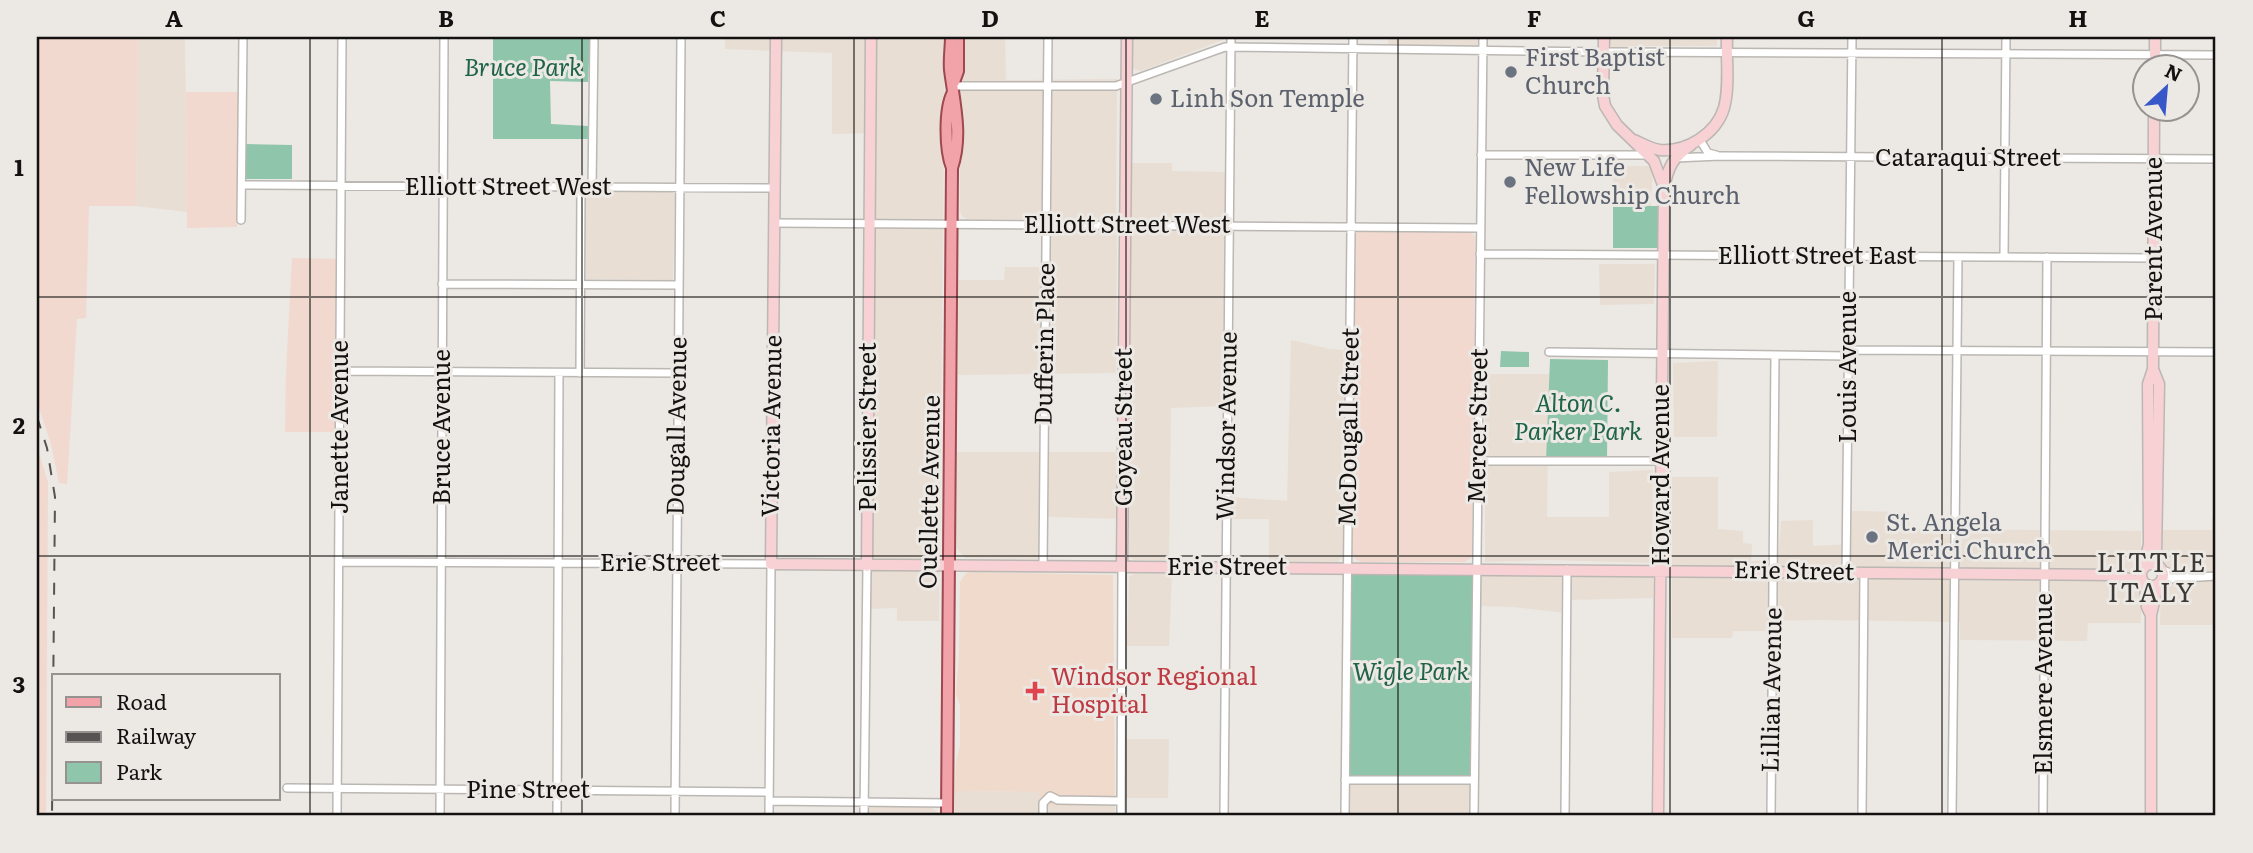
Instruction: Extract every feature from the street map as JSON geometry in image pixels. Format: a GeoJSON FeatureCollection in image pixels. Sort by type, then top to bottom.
{"type":"FeatureCollection","features":[{"type":"Feature","properties":{"kind":"main road","name":"Ouellette Avenue"},"geometry":{"type":"LineString","coordinates":[[947,816],[952,168],[957,155],[957,102],[950,71],[951,37]]}},
{"type":"Feature","properties":{"kind":"main road","name":"Ouellette Avenue"},"geometry":{"type":"LineString","coordinates":[[954,86],[958,71],[958,37]]}},
{"type":"Feature","properties":{"kind":"street"},"geometry":{"type":"LineString","coordinates":[[242,220],[243,37]]}},
{"type":"Feature","properties":{"kind":"street","name":"Janette Avenue"},"geometry":{"type":"LineString","coordinates":[[337,816],[342,37]]}},
{"type":"Feature","properties":{"kind":"street","name":"Bruce Avenue"},"geometry":{"type":"LineString","coordinates":[[440,816],[443,37]]}},
{"type":"Feature","properties":{"kind":"street"},"geometry":{"type":"LineString","coordinates":[[592,187],[594,37]]}},
{"type":"Feature","properties":{"kind":"street","name":"Dougall Avenue"},"geometry":{"type":"LineString","coordinates":[[675,816],[681,37]]}},
{"type":"Feature","properties":{"kind":"street","name":"Victoria Avenue"},"geometry":{"type":"LineString","coordinates":[[769,816],[776,37]]}},
{"type":"Feature","properties":{"kind":"street","name":"Pelissier Street"},"geometry":{"type":"LineString","coordinates":[[864,816],[871,37]]}},
{"type":"Feature","properties":{"kind":"street","name":"Dufferin Place"},"geometry":{"type":"LineString","coordinates":[[1043,567],[1048,37]]}},
{"type":"Feature","properties":{"kind":"street","name":"Goyeau Street"},"geometry":{"type":"LineString","coordinates":[[1121,816],[1127,37]]}},
{"type":"Feature","properties":{"kind":"street","name":"Windsor Avenue"},"geometry":{"type":"LineString","coordinates":[[1224,816],[1231,37]]}},
{"type":"Feature","properties":{"kind":"street","name":"McDougall Street"},"geometry":{"type":"LineString","coordinates":[[1345,816],[1353,37]]}},
{"type":"Feature","properties":{"kind":"street","name":"Mercer Street"},"geometry":{"type":"LineString","coordinates":[[1474,816],[1483,37]]}},
{"type":"Feature","properties":{"kind":"street"},"geometry":{"type":"LineString","coordinates":[[1604,37],[1605,106],[1617,125],[1650,155],[1664,188]]}},
{"type":"Feature","properties":{"kind":"street"},"geometry":{"type":"LineString","coordinates":[[1674,158],[1714,127],[1723,110],[1726,96],[1727,37]]}},
{"type":"Feature","properties":{"kind":"street","name":"Louis Avenue"},"geometry":{"type":"LineString","coordinates":[[1846,572],[1852,37]]}},
{"type":"Feature","properties":{"kind":"street"},"geometry":{"type":"LineString","coordinates":[[2004,257],[2006,37]]}},
{"type":"Feature","properties":{"kind":"street"},"geometry":{"type":"LineString","coordinates":[[954,86],[1116,86],[1225,47],[1603,52],[2130,54]]}},
{"type":"Feature","properties":{"kind":"street","name":"Parent Avenue"},"geometry":{"type":"LineString","coordinates":[[2143,568],[2148,555],[2152,495],[2153,435],[2148,384],[2153,369],[2154,122]]}},
{"type":"Feature","properties":{"kind":"street"},"geometry":{"type":"LineString","coordinates":[[1634,140],[1662,150],[1695,142]]}},
{"type":"Feature","properties":{"kind":"street"},"geometry":{"type":"LineString","coordinates":[[1695,142],[1708,153],[1720,156]]}},
{"type":"Feature","properties":{"kind":"street"},"geometry":{"type":"LineString","coordinates":[[1481,155],[1650,155]]}},
{"type":"Feature","properties":{"kind":"street","name":"Cataraqui Street"},"geometry":{"type":"LineString","coordinates":[[1674,158],[2216,159]]}},
{"type":"Feature","properties":{"kind":"street","name":"Howard Avenue"},"geometry":{"type":"LineString","coordinates":[[1658,816],[1664,188],[1674,158]]}},
{"type":"Feature","properties":{"kind":"street","name":"Elliott Street West"},"geometry":{"type":"LineString","coordinates":[[242,185],[775,188]]}},
{"type":"Feature","properties":{"kind":"street"},"geometry":{"type":"LineString","coordinates":[[580,373],[581,187]]}},
{"type":"Feature","properties":{"kind":"street","name":"Elliott Street West"},"geometry":{"type":"LineString","coordinates":[[775,223],[1480,228]]}},
{"type":"Feature","properties":{"kind":"street","name":"Elliott Street East"},"geometry":{"type":"LineString","coordinates":[[1480,254],[2154,258]]}},
{"type":"Feature","properties":{"kind":"street"},"geometry":{"type":"LineString","coordinates":[[1952,816],[1958,257]]}},
{"type":"Feature","properties":{"kind":"street","name":"Elsmere Avenue"},"geometry":{"type":"LineString","coordinates":[[2043,816],[2048,257]]}},
{"type":"Feature","properties":{"kind":"street"},"geometry":{"type":"LineString","coordinates":[[442,284],[679,285]]}},
{"type":"Feature","properties":{"kind":"street"},"geometry":{"type":"LineString","coordinates":[[1549,352],[1775,355],[1957,350],[2216,352]]}},
{"type":"Feature","properties":{"kind":"street","name":"Lillian Avenue"},"geometry":{"type":"LineString","coordinates":[[1771,816],[1775,355]]}},
{"type":"Feature","properties":{"kind":"street"},"geometry":{"type":"LineString","coordinates":[[340,371],[678,373]]}},
{"type":"Feature","properties":{"kind":"street"},"geometry":{"type":"LineString","coordinates":[[557,816],[559,373]]}},
{"type":"Feature","properties":{"kind":"street"},"geometry":{"type":"LineString","coordinates":[[1478,461],[1662,461]]}},
{"type":"Feature","properties":{"kind":"street","name":"Parent Avenue"},"geometry":{"type":"LineString","coordinates":[[2152,495],[2156,557],[2160,568]]}},
{"type":"Feature","properties":{"kind":"street","name":"Erie Street"},"geometry":{"type":"LineString","coordinates":[[339,562],[2044,574],[2114,575],[2144,583]]}},
{"type":"Feature","properties":{"kind":"street"},"geometry":{"type":"LineString","coordinates":[[2151,615],[2147,607],[2143,568],[2151,564],[2170,573],[2215,576]]}},
{"type":"Feature","properties":{"kind":"street","name":"Erie Street"},"geometry":{"type":"LineString","coordinates":[[2114,575],[2143,568]]}},
{"type":"Feature","properties":{"kind":"street"},"geometry":{"type":"LineString","coordinates":[[2151,816],[2151,615],[2163,575],[2160,568]]}},
{"type":"Feature","properties":{"kind":"street"},"geometry":{"type":"LineString","coordinates":[[1565,816],[1567,569]]}},
{"type":"Feature","properties":{"kind":"street"},"geometry":{"type":"LineString","coordinates":[[1862,816],[1864,572]]}},
{"type":"Feature","properties":{"kind":"street"},"geometry":{"type":"LineString","coordinates":[[2144,583],[2150,586],[2169,579],[2215,576]]}},
{"type":"Feature","properties":{"kind":"street"},"geometry":{"type":"LineString","coordinates":[[1345,780],[1474,780]]}},
{"type":"Feature","properties":{"kind":"street","name":"Pine Street"},"geometry":{"type":"LineString","coordinates":[[287,788],[769,792]]}},
{"type":"Feature","properties":{"kind":"street"},"geometry":{"type":"LineString","coordinates":[[1043,816],[1043,803],[1050,796],[1058,800],[1121,801]]}},
{"type":"Feature","properties":{"kind":"street"},"geometry":{"type":"LineString","coordinates":[[769,801],[947,803]]}},
{"type":"Feature","properties":{"kind":"shaded area"},"geometry":{"type":"Polygon","coordinates":[[[37,37],[138,37],[136,206],[89,206],[86,318],[77,319],[67,484],[59,483],[51,444],[37,402],[37,37]]]}},
{"type":"Feature","properties":{"kind":"shaded area"},"geometry":{"type":"Polygon","coordinates":[[[138,37],[185,37],[187,212],[136,206],[138,37]]]}},
{"type":"Feature","properties":{"kind":"shaded area"},"geometry":{"type":"Polygon","coordinates":[[[725,37],[945,37],[939,621],[897,621],[897,608],[869,609],[875,133],[832,134],[832,53],[725,49],[725,37]]]}},
{"type":"Feature","properties":{"kind":"shaded area"},"geometry":{"type":"Polygon","coordinates":[[[961,37],[1005,37],[1006,80],[1117,79],[1114,218],[967,219],[962,216],[960,118],[957,104],[961,37]]]}},
{"type":"Feature","properties":{"kind":"shaded area"},"geometry":{"type":"Polygon","coordinates":[[[1133,37],[1225,37],[1141,71],[1133,68],[1133,37]]]}},
{"type":"Feature","properties":{"kind":"shaded area"},"geometry":{"type":"Polygon","coordinates":[[[1389,37],[1478,39],[1477,47],[1388,46],[1389,37]]]}},
{"type":"Feature","properties":{"kind":"shaded area"},"geometry":{"type":"Polygon","coordinates":[[[1607,37],[1717,37],[1717,46],[1613,48],[1607,37]]]}},
{"type":"Feature","properties":{"kind":"shaded area"},"geometry":{"type":"Polygon","coordinates":[[[186,92],[239,92],[237,227],[187,228],[186,92]]]}},
{"type":"Feature","properties":{"kind":"shaded area"},"geometry":{"type":"Polygon","coordinates":[[[1130,163],[1172,163],[1172,171],[1226,172],[1225,221],[1132,219],[1130,163]]]}},
{"type":"Feature","properties":{"kind":"shaded area"},"geometry":{"type":"Polygon","coordinates":[[[1613,166],[1653,166],[1651,207],[1613,206],[1613,166]]]}},
{"type":"Feature","properties":{"kind":"shaded area"},"geometry":{"type":"Polygon","coordinates":[[[589,191],[672,192],[675,196],[673,280],[586,279],[585,196],[589,191]]]}},
{"type":"Feature","properties":{"kind":"shaded area"},"geometry":{"type":"Polygon","coordinates":[[[1043,228],[1109,229],[1115,232],[1116,373],[958,375],[958,280],[1004,280],[1005,267],[1042,267],[1043,228]]]}},
{"type":"Feature","properties":{"kind":"shaded area"},"geometry":{"type":"Polygon","coordinates":[[[1225,229],[1223,406],[1171,408],[1169,560],[1134,560],[1129,557],[1128,519],[1048,517],[1047,559],[965,558],[956,548],[957,452],[1129,452],[1130,238],[1132,231],[1225,229]]]}},
{"type":"Feature","properties":{"kind":"shaded area"},"geometry":{"type":"Polygon","coordinates":[[[1470,231],[1475,237],[1472,557],[1465,562],[1361,562],[1352,554],[1356,232],[1470,231]]]}},
{"type":"Feature","properties":{"kind":"shaded area"},"geometry":{"type":"Polygon","coordinates":[[[292,258],[337,259],[336,432],[285,432],[292,258]]]}},
{"type":"Feature","properties":{"kind":"shaded area"},"geometry":{"type":"Polygon","coordinates":[[[1599,264],[1655,264],[1654,304],[1600,305],[1599,264]]]}},
{"type":"Feature","properties":{"kind":"shaded area"},"geometry":{"type":"Polygon","coordinates":[[[1291,340],[1345,350],[1343,556],[1338,562],[1269,561],[1269,519],[1229,519],[1230,497],[1287,501],[1291,340]]]}},
{"type":"Feature","properties":{"kind":"shaded area"},"geometry":{"type":"Polygon","coordinates":[[[1718,361],[1717,437],[1674,437],[1673,363],[1718,361]]]}},
{"type":"Feature","properties":{"kind":"shaded area"},"geometry":{"type":"Polygon","coordinates":[[[1485,374],[1549,374],[1547,517],[1609,517],[1609,472],[1653,470],[1652,563],[1548,560],[1485,562],[1485,374]]]}},
{"type":"Feature","properties":{"kind":"shaded area"},"geometry":{"type":"Polygon","coordinates":[[[37,447],[48,482],[46,816],[37,816],[37,447]]]}},
{"type":"Feature","properties":{"kind":"shaded area"},"geometry":{"type":"Polygon","coordinates":[[[1672,477],[1718,477],[1718,529],[1743,531],[1743,543],[1752,544],[1751,561],[1778,560],[1781,521],[1813,520],[1813,546],[1851,544],[1852,511],[1909,512],[1910,529],[2141,531],[2141,623],[2088,623],[2087,641],[1960,640],[1960,622],[1819,620],[1767,621],[1766,631],[1733,631],[1732,638],[1672,638],[1672,477]]]}},
{"type":"Feature","properties":{"kind":"shaded area"},"geometry":{"type":"Polygon","coordinates":[[[2212,517],[2216,517],[2216,625],[2160,625],[2163,530],[2212,530],[2212,517]]]}},
{"type":"Feature","properties":{"kind":"shaded area"},"geometry":{"type":"Polygon","coordinates":[[[1476,569],[1653,570],[1653,598],[1568,600],[1567,613],[1476,606],[1476,569]]]}},
{"type":"Feature","properties":{"kind":"shaded area","name":"Windsor Regional Hospital"},"geometry":{"type":"Polygon","coordinates":[[[966,573],[1113,575],[1115,806],[1039,806],[1039,792],[955,791],[956,762],[960,746],[960,705],[956,694],[960,582],[966,573]]]}},
{"type":"Feature","properties":{"kind":"shaded area"},"geometry":{"type":"Polygon","coordinates":[[[1133,574],[1172,574],[1169,646],[1127,646],[1129,577],[1133,574]]]}},
{"type":"Feature","properties":{"kind":"shaded area"},"geometry":{"type":"Polygon","coordinates":[[[1125,739],[1169,739],[1168,798],[1124,798],[1125,739]]]}},
{"type":"Feature","properties":{"kind":"shaded area"},"geometry":{"type":"Polygon","coordinates":[[[1345,775],[1474,780],[1474,816],[1345,816],[1345,775]]]}},
{"type":"Feature","properties":{"kind":"shaded area"},"geometry":{"type":"Polygon","coordinates":[[[955,791],[1039,792],[1039,806],[1115,806],[1115,816],[955,816],[955,791]]]}},
{"type":"Feature","properties":{"kind":"shaded area"},"geometry":{"type":"Polygon","coordinates":[[[869,807],[931,807],[937,812],[937,816],[868,816],[869,807]]]}},
{"type":"Feature","properties":{"kind":"green space","name":"Bruce Park"},"geometry":{"type":"Polygon","coordinates":[[[493,37],[590,37],[588,82],[550,81],[551,124],[588,126],[588,139],[493,139],[493,37]]]}},
{"type":"Feature","properties":{"kind":"green space"},"geometry":{"type":"Polygon","coordinates":[[[246,144],[292,145],[292,179],[246,179],[246,144]]]}},
{"type":"Feature","properties":{"kind":"green space"},"geometry":{"type":"Polygon","coordinates":[[[1613,206],[1659,206],[1657,248],[1613,248],[1613,206]]]}},
{"type":"Feature","properties":{"kind":"green space"},"geometry":{"type":"Polygon","coordinates":[[[1501,351],[1529,352],[1529,367],[1500,367],[1501,351]]]}},
{"type":"Feature","properties":{"kind":"green space","name":"Alton C. Parker Park"},"geometry":{"type":"Polygon","coordinates":[[[1550,359],[1608,360],[1607,461],[1546,461],[1550,359]]]}},
{"type":"Feature","properties":{"kind":"green space","name":"Wigle Park"},"geometry":{"type":"Polygon","coordinates":[[[1348,568],[1476,569],[1474,780],[1345,775],[1348,568]]]}},
{"type":"Feature","properties":{"kind":"railway"},"geometry":{"type":"LineString","coordinates":[[37,417],[47,448],[55,497],[53,674]]}},
{"type":"Feature","properties":{"kind":"railway"},"geometry":{"type":"LineString","coordinates":[[52,800],[52,816]]}},
{"type":"Feature","properties":{"kind":"place","name":"First Baptist Church"},"geometry":{"type":"Point","coordinates":[1511,72]}},
{"type":"Feature","properties":{"kind":"place","name":"Linh Son Temple"},"geometry":{"type":"Point","coordinates":[1156,99]}},
{"type":"Feature","properties":{"kind":"place","name":"New Life Fellowship Church"},"geometry":{"type":"Point","coordinates":[1510,182]}},
{"type":"Feature","properties":{"kind":"place","name":"St. Angela Merici Church"},"geometry":{"type":"Point","coordinates":[1872,537]}},
{"type":"Feature","properties":{"kind":"place","name":"Windsor Regional Hospital"},"geometry":{"type":"Point","coordinates":[1035,691]}},
{"type":"Feature","properties":{"kind":"district","name":"LITTLE ITALY"},"geometry":{"type":"Point","coordinates":[2152,578]}}]}
